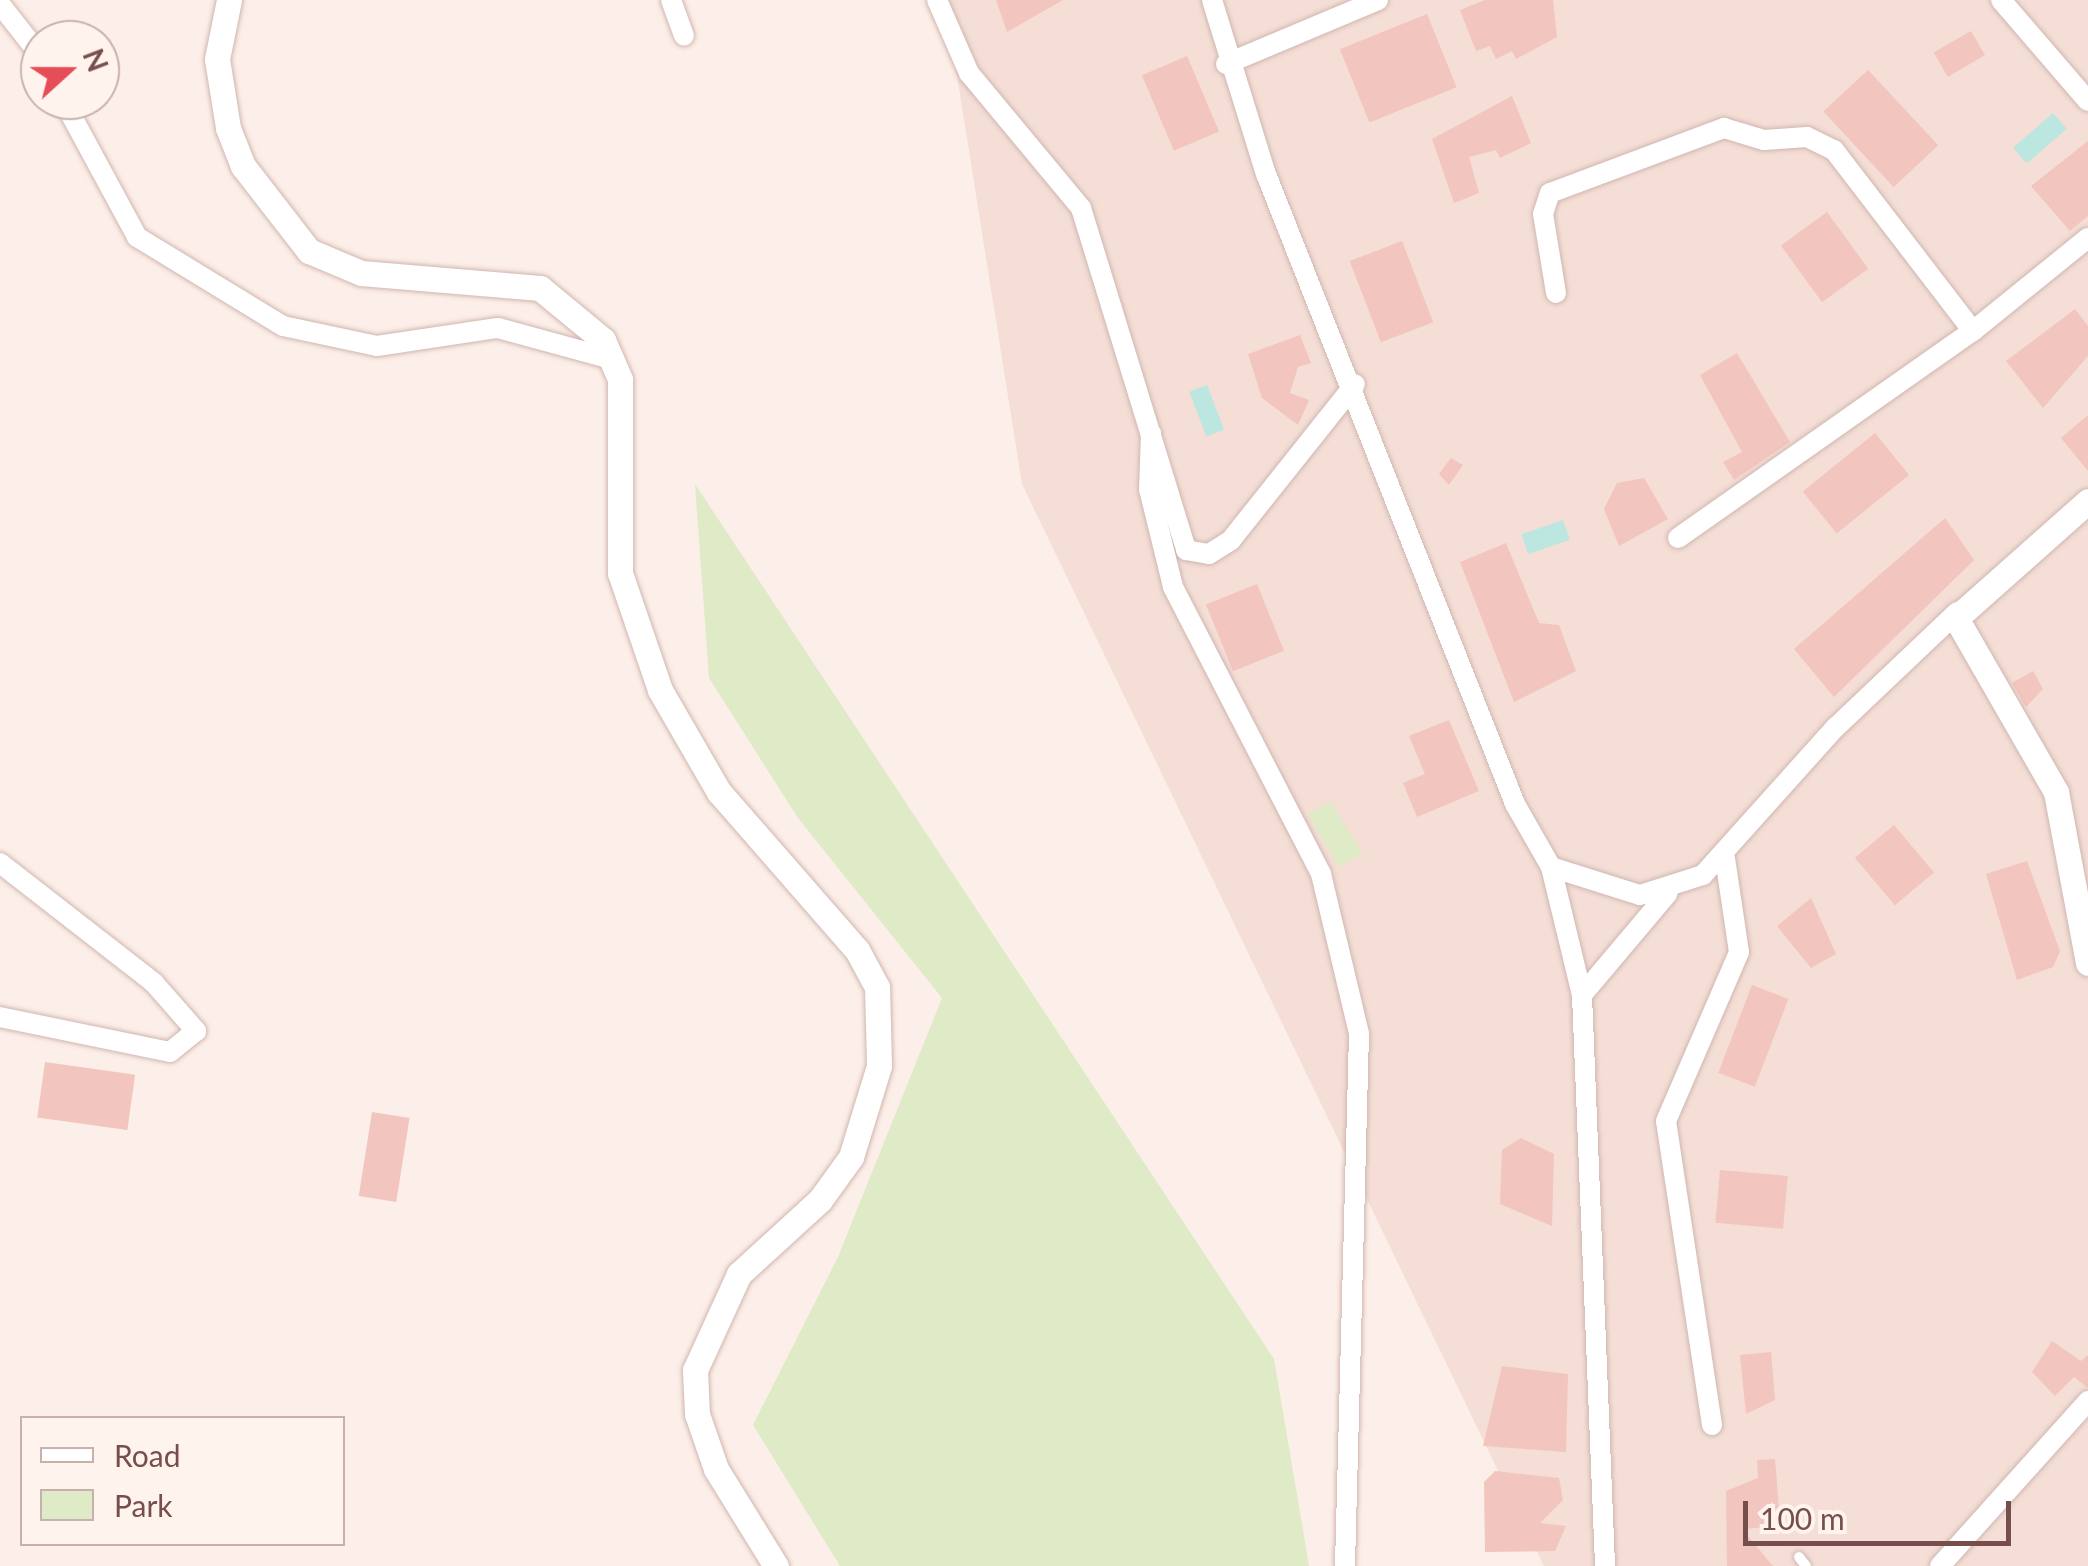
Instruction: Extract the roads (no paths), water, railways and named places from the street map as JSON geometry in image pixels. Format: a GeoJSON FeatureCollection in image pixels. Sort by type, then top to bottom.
{"type":"FeatureCollection","features":[{"type":"Feature","properties":{"kind":"street"},"geometry":{"type":"LineString","coordinates":[[228,0],[217,59],[228,128],[244,166],[308,250],[361,273],[540,288],[576,310],[615,360],[620,573],[653,672],[700,764],[857,950],[881,1008],[874,1089],[852,1157],[820,1200],[739,1274],[695,1370],[696,1414],[716,1469],[776,1566]]}},
{"type":"Feature","properties":{"kind":"street"},"geometry":{"type":"LineString","coordinates":[[670,0],[684,36]]}},
{"type":"Feature","properties":{"kind":"street"},"geometry":{"type":"LineString","coordinates":[[937,0],[972,78],[1081,208],[1182,543],[1209,554],[1238,534],[1354,384]]}},
{"type":"Feature","properties":{"kind":"street"},"geometry":{"type":"LineString","coordinates":[[1212,0],[1226,64],[1515,804],[1551,867],[1582,996],[1605,1566]]}},
{"type":"Feature","properties":{"kind":"street"},"geometry":{"type":"LineString","coordinates":[[1226,64],[1378,0]]}},
{"type":"Feature","properties":{"kind":"street"},"geometry":{"type":"LineString","coordinates":[[2000,0],[2088,102]]}},
{"type":"Feature","properties":{"kind":"street"},"geometry":{"type":"LineString","coordinates":[[0,4],[20,30]]}},
{"type":"Feature","properties":{"kind":"street"},"geometry":{"type":"LineString","coordinates":[[73,120],[137,237],[282,326],[377,346],[498,328],[615,360]]}},
{"type":"Feature","properties":{"kind":"street"},"geometry":{"type":"LineString","coordinates":[[1556,293],[1542,214],[1550,193],[1724,128],[1764,140],[1807,136],[1834,150],[1974,331]]}},
{"type":"Feature","properties":{"kind":"street"},"geometry":{"type":"LineString","coordinates":[[1678,538],[1974,331],[2088,238]]}},
{"type":"Feature","properties":{"kind":"street"},"geometry":{"type":"LineString","coordinates":[[1151,433],[1149,489],[1172,588],[1252,754],[1310,848],[1356,1016],[1362,1136],[1344,1566]]}},
{"type":"Feature","properties":{"kind":"street"},"geometry":{"type":"LineString","coordinates":[[1582,996],[1668,893],[1725,858],[1836,727],[1957,612],[2088,501]]}},
{"type":"Feature","properties":{"kind":"street"},"geometry":{"type":"LineString","coordinates":[[1957,612],[2056,792],[2088,963]]}},
{"type":"Feature","properties":{"kind":"street"},"geometry":{"type":"LineString","coordinates":[[1712,1425],[1666,1121],[1740,952],[1725,858]]}},
{"type":"Feature","properties":{"kind":"street"},"geometry":{"type":"LineString","coordinates":[[0,863],[154,983],[196,1032],[170,1052],[0,1017]]}},
{"type":"Feature","properties":{"kind":"street"},"geometry":{"type":"LineString","coordinates":[[1551,867],[1609,889],[1668,893]]}},
{"type":"Feature","properties":{"kind":"street"},"geometry":{"type":"LineString","coordinates":[[1940,1566],[2088,1401]]}},
{"type":"Feature","properties":{"kind":"water"},"geometry":{"type":"Polygon","coordinates":[[[2053,113],[2067,129],[2027,164],[2013,148],[2053,113]]]}},
{"type":"Feature","properties":{"kind":"water"},"geometry":{"type":"Polygon","coordinates":[[[1207,385],[1224,430],[1206,437],[1189,392],[1207,385]]]}},
{"type":"Feature","properties":{"kind":"water"},"geometry":{"type":"Polygon","coordinates":[[[1563,520],[1570,540],[1528,554],[1521,534],[1563,520]]]}}]}
